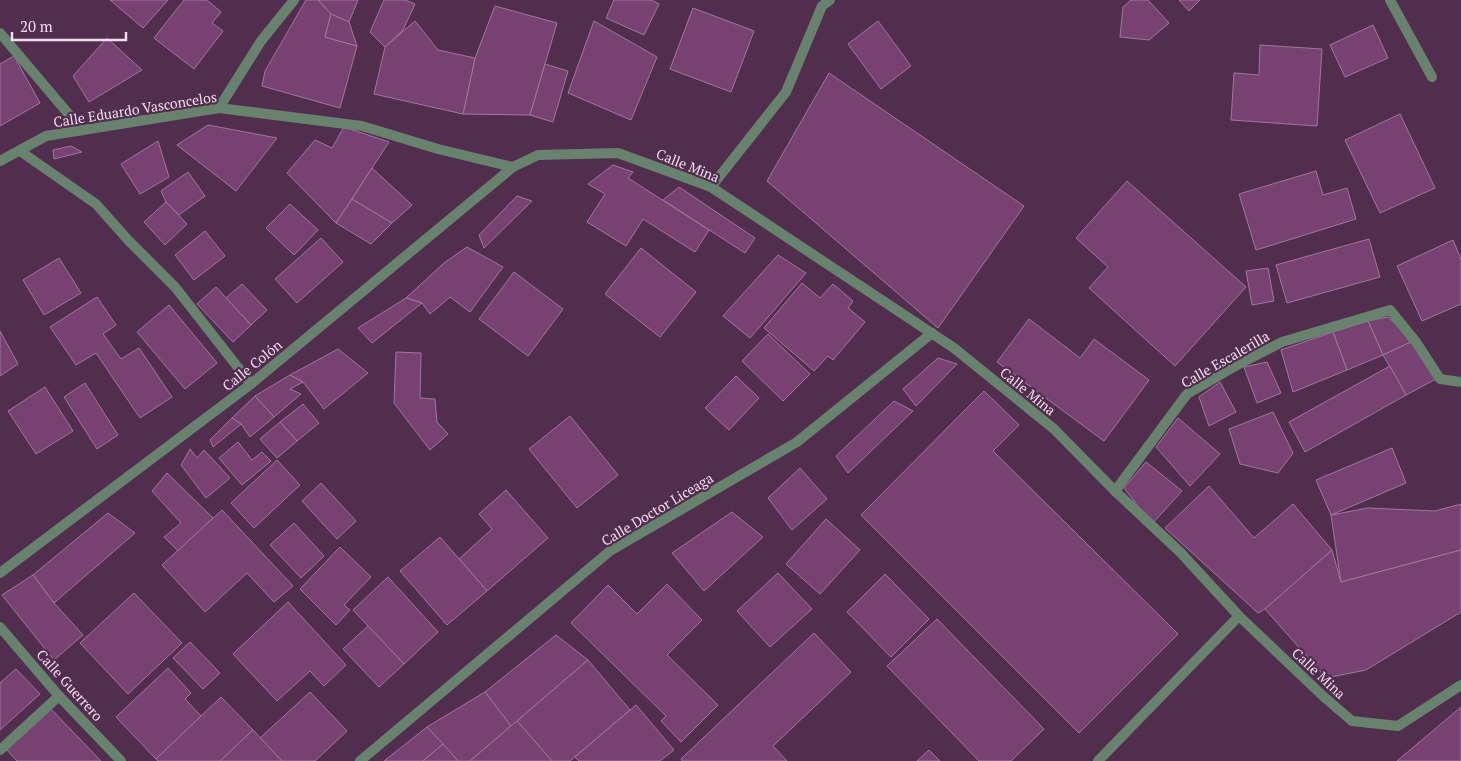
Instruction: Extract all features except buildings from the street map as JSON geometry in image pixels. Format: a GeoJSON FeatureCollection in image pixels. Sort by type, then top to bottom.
{"type":"FeatureCollection","features":[{"type":"Feature","properties":{"kind":"street"},"geometry":{"type":"LineString","coordinates":[[219,108],[261,41],[294,0]]}},
{"type":"Feature","properties":{"kind":"street"},"geometry":{"type":"LineString","coordinates":[[711,187],[786,92],[822,6],[830,0]]}},
{"type":"Feature","properties":{"kind":"street"},"geometry":{"type":"LineString","coordinates":[[1390,0],[1432,77]]}},
{"type":"Feature","properties":{"kind":"street"},"geometry":{"type":"LineString","coordinates":[[0,33],[82,130]]}},
{"type":"Feature","properties":{"kind":"street","name":"Calle Eduardo Vasconcelos"},"geometry":{"type":"LineString","coordinates":[[0,161],[46,136],[219,108],[362,126],[438,149],[513,167]]}},
{"type":"Feature","properties":{"kind":"street"},"geometry":{"type":"LineString","coordinates":[[20,151],[96,204],[128,240],[175,287],[251,384]]}},
{"type":"Feature","properties":{"kind":"street","name":"Calle Mina"},"geometry":{"type":"LineString","coordinates":[[513,167],[538,155],[618,153],[711,187],[954,348],[1054,429],[1115,491],[1180,552],[1240,616],[1323,696],[1352,721],[1398,726],[1461,685]]}},
{"type":"Feature","properties":{"kind":"street","name":"Calle Colón"},"geometry":{"type":"LineString","coordinates":[[0,574],[251,384],[513,167]]}},
{"type":"Feature","properties":{"kind":"street","name":"Calle Escalerilla"},"geometry":{"type":"LineString","coordinates":[[1115,491],[1187,394],[1282,342],[1390,310],[1416,342],[1440,379],[1461,382]]}},
{"type":"Feature","properties":{"kind":"street","name":"Calle Doctor Liceaga"},"geometry":{"type":"LineString","coordinates":[[360,761],[610,551],[797,442],[932,333]]}},
{"type":"Feature","properties":{"kind":"street"},"geometry":{"type":"LineString","coordinates":[[1098,761],[1240,616]]}},
{"type":"Feature","properties":{"kind":"street","name":"Calle Guerrero"},"geometry":{"type":"LineString","coordinates":[[0,627],[59,696],[121,761]]}},
{"type":"Feature","properties":{"kind":"street"},"geometry":{"type":"LineString","coordinates":[[0,750],[59,696]]}}]}
